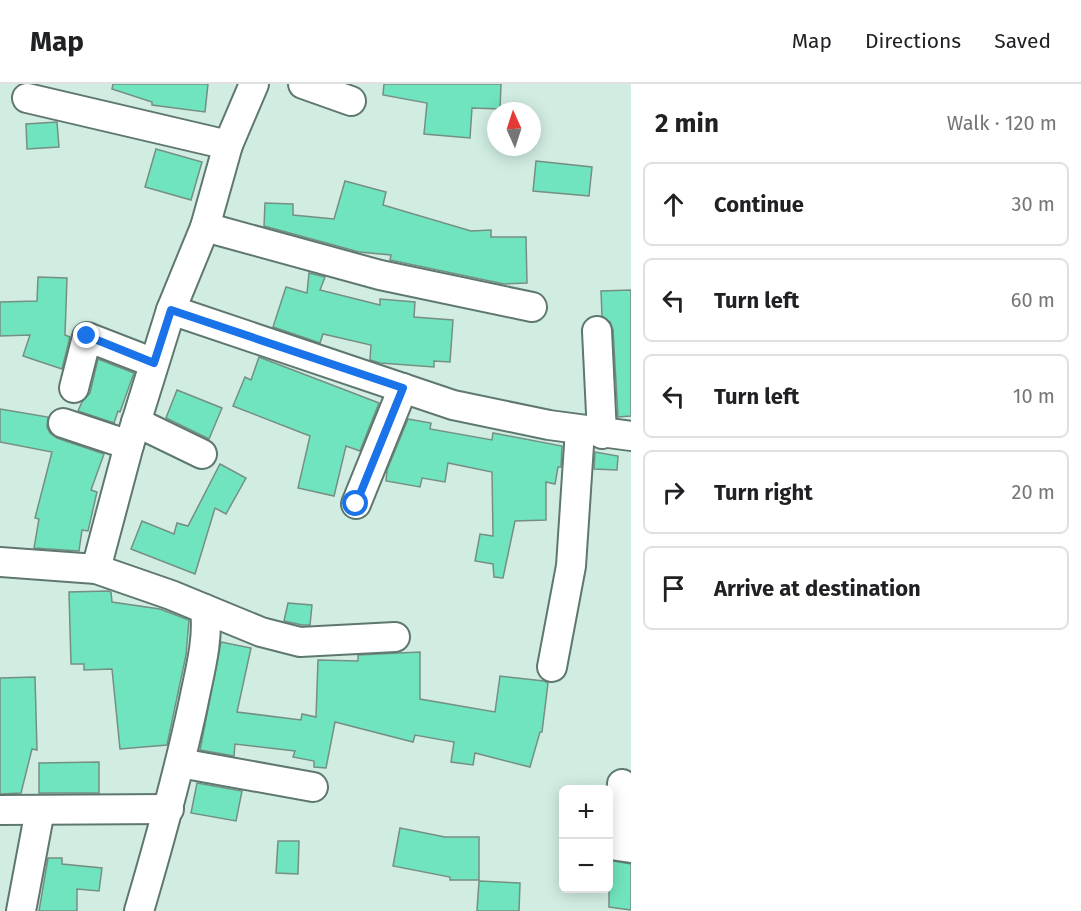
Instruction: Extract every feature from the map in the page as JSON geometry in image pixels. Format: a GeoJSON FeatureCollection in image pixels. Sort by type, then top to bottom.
{"type":"FeatureCollection","features":[{"type":"Feature","properties":{"kind":"street"},"geometry":{"type":"LineString","coordinates":[[96,569],[132,433],[171,310],[205,227],[228,145],[254,84]]}},
{"type":"Feature","properties":{"kind":"street"},"geometry":{"type":"LineString","coordinates":[[303,84],[351,101]]}},
{"type":"Feature","properties":{"kind":"street"},"geometry":{"type":"LineString","coordinates":[[27,98],[228,145]]}},
{"type":"Feature","properties":{"kind":"street"},"geometry":{"type":"LineString","coordinates":[[205,227],[380,275],[532,307]]}},
{"type":"Feature","properties":{"kind":"street"},"geometry":{"type":"LineString","coordinates":[[171,310],[453,405],[549,425],[631,436]]}},
{"type":"Feature","properties":{"kind":"street"},"geometry":{"type":"LineString","coordinates":[[552,667],[571,566],[591,432],[597,331]]}},
{"type":"Feature","properties":{"kind":"street"},"geometry":{"type":"LineString","coordinates":[[74,388],[87,336],[154,363]]}},
{"type":"Feature","properties":{"kind":"street"},"geometry":{"type":"LineString","coordinates":[[356,504],[403,388]]}},
{"type":"Feature","properties":{"kind":"street"},"geometry":{"type":"LineString","coordinates":[[63,423],[132,433],[202,454]]}},
{"type":"Feature","properties":{"kind":"street"},"geometry":{"type":"LineString","coordinates":[[0,562],[96,569],[171,595],[261,632],[300,642],[395,637]]}},
{"type":"Feature","properties":{"kind":"street"},"geometry":{"type":"LineString","coordinates":[[139,911],[180,763],[202,662],[207,623],[205,609]]}},
{"type":"Feature","properties":{"kind":"street"},"geometry":{"type":"LineString","coordinates":[[180,763],[313,787]]}},
{"type":"Feature","properties":{"kind":"street"},"geometry":{"type":"LineString","coordinates":[[622,784],[617,846],[631,848]]}},
{"type":"Feature","properties":{"kind":"street"},"geometry":{"type":"LineString","coordinates":[[0,810],[169,809]]}},
{"type":"Feature","properties":{"kind":"street"},"geometry":{"type":"LineString","coordinates":[[21,911],[40,810]]}},
{"type":"Feature","properties":{"kind":"building"},"geometry":{"type":"Polygon","coordinates":[[[113,84],[208,84],[205,112],[152,105],[152,102],[112,89],[113,84]]]}},
{"type":"Feature","properties":{"kind":"building"},"geometry":{"type":"Polygon","coordinates":[[[384,84],[501,84],[500,102],[487,102],[487,109],[472,108],[470,138],[424,134],[427,103],[383,95],[384,84]]]}},
{"type":"Feature","properties":{"kind":"building"},"geometry":{"type":"Polygon","coordinates":[[[57,122],[59,147],[27,149],[26,124],[57,122]]]}},
{"type":"Feature","properties":{"kind":"building"},"geometry":{"type":"Polygon","coordinates":[[[156,149],[202,162],[191,200],[145,187],[156,149]]]}},
{"type":"Feature","properties":{"kind":"building"},"geometry":{"type":"Polygon","coordinates":[[[536,161],[592,167],[589,196],[533,191],[536,161]]]}},
{"type":"Feature","properties":{"kind":"building"},"geometry":{"type":"Polygon","coordinates":[[[345,181],[386,192],[383,205],[471,231],[491,230],[491,237],[526,237],[527,283],[504,284],[390,260],[391,255],[359,252],[264,226],[265,203],[293,204],[293,215],[334,219],[345,181]]]}},
{"type":"Feature","properties":{"kind":"building"},"geometry":{"type":"Polygon","coordinates":[[[309,273],[325,277],[320,290],[380,305],[380,299],[415,302],[414,317],[453,320],[450,362],[434,361],[434,367],[380,363],[370,360],[371,345],[323,334],[320,343],[273,327],[286,287],[307,293],[309,273]]]}},
{"type":"Feature","properties":{"kind":"building"},"geometry":{"type":"Polygon","coordinates":[[[38,277],[67,278],[65,335],[70,337],[62,369],[23,356],[30,335],[0,336],[0,302],[37,301],[38,277]]]}},
{"type":"Feature","properties":{"kind":"building"},"geometry":{"type":"Polygon","coordinates":[[[631,290],[631,416],[618,417],[613,330],[610,322],[602,316],[601,291],[631,290]]]}},
{"type":"Feature","properties":{"kind":"building"},"geometry":{"type":"Polygon","coordinates":[[[259,357],[379,403],[360,451],[346,446],[334,496],[298,488],[310,436],[233,406],[245,377],[251,380],[259,357]]]}},
{"type":"Feature","properties":{"kind":"building"},"geometry":{"type":"Polygon","coordinates":[[[98,359],[134,373],[114,423],[78,411],[90,393],[98,359]]]}},
{"type":"Feature","properties":{"kind":"building"},"geometry":{"type":"Polygon","coordinates":[[[177,390],[222,408],[209,439],[166,418],[177,390]]]}},
{"type":"Feature","properties":{"kind":"building"},"geometry":{"type":"Polygon","coordinates":[[[0,409],[48,417],[47,427],[50,433],[57,438],[104,454],[91,490],[97,492],[88,531],[82,530],[79,551],[34,548],[39,519],[35,518],[52,452],[0,442],[0,409]]]}},
{"type":"Feature","properties":{"kind":"building"},"geometry":{"type":"Polygon","coordinates":[[[408,419],[431,423],[430,429],[492,440],[493,433],[562,446],[561,467],[558,467],[555,484],[546,482],[546,520],[515,521],[503,578],[494,577],[493,564],[475,561],[480,534],[493,536],[492,472],[448,463],[445,482],[422,478],[420,487],[386,481],[387,470],[408,419]]]}},
{"type":"Feature","properties":{"kind":"building"},"geometry":{"type":"Polygon","coordinates":[[[595,452],[618,456],[617,470],[594,469],[595,452]]]}},
{"type":"Feature","properties":{"kind":"building"},"geometry":{"type":"Polygon","coordinates":[[[220,464],[246,478],[226,514],[215,508],[195,574],[131,549],[142,521],[174,534],[177,523],[188,526],[220,464]]]}},
{"type":"Feature","properties":{"kind":"building"},"geometry":{"type":"Polygon","coordinates":[[[69,592],[111,592],[112,602],[160,609],[189,620],[186,655],[167,745],[120,749],[112,669],[84,670],[84,664],[71,664],[69,592]]]}},
{"type":"Feature","properties":{"kind":"building"},"geometry":{"type":"Polygon","coordinates":[[[288,603],[312,605],[310,625],[284,621],[288,603]]]}},
{"type":"Feature","properties":{"kind":"building"},"geometry":{"type":"Polygon","coordinates":[[[221,642],[251,648],[237,712],[301,720],[302,714],[316,717],[318,660],[358,661],[358,655],[420,652],[420,699],[495,712],[500,676],[548,683],[542,732],[540,732],[530,767],[475,753],[473,765],[451,762],[454,742],[415,735],[413,742],[335,722],[326,768],[314,767],[314,761],[293,757],[295,751],[235,744],[234,756],[200,750],[221,642]]]}},
{"type":"Feature","properties":{"kind":"building"},"geometry":{"type":"Polygon","coordinates":[[[35,677],[37,750],[32,749],[21,793],[0,794],[0,678],[35,677]]]}},
{"type":"Feature","properties":{"kind":"building"},"geometry":{"type":"Polygon","coordinates":[[[99,762],[99,793],[39,793],[39,763],[99,762]]]}},
{"type":"Feature","properties":{"kind":"building"},"geometry":{"type":"Polygon","coordinates":[[[197,783],[242,791],[236,821],[191,813],[197,783]]]}},
{"type":"Feature","properties":{"kind":"building"},"geometry":{"type":"Polygon","coordinates":[[[400,828],[445,837],[479,837],[479,880],[450,880],[450,877],[393,866],[400,828]]]}},
{"type":"Feature","properties":{"kind":"building"},"geometry":{"type":"Polygon","coordinates":[[[278,841],[299,841],[298,874],[276,873],[278,841]]]}},
{"type":"Feature","properties":{"kind":"building"},"geometry":{"type":"Polygon","coordinates":[[[48,858],[62,858],[62,864],[102,868],[99,891],[77,889],[77,911],[39,911],[48,858]]]}},
{"type":"Feature","properties":{"kind":"building"},"geometry":{"type":"Polygon","coordinates":[[[613,861],[631,864],[631,910],[609,907],[609,893],[613,893],[613,861]]]}},
{"type":"Feature","properties":{"kind":"building"},"geometry":{"type":"Polygon","coordinates":[[[479,881],[520,883],[519,911],[477,911],[479,881]]]}},
{"type":"Feature","properties":{"kind":"route"},"geometry":{"type":"LineString","coordinates":[[87,336],[154,363],[171,310],[403,388],[356,504]]}}]}
